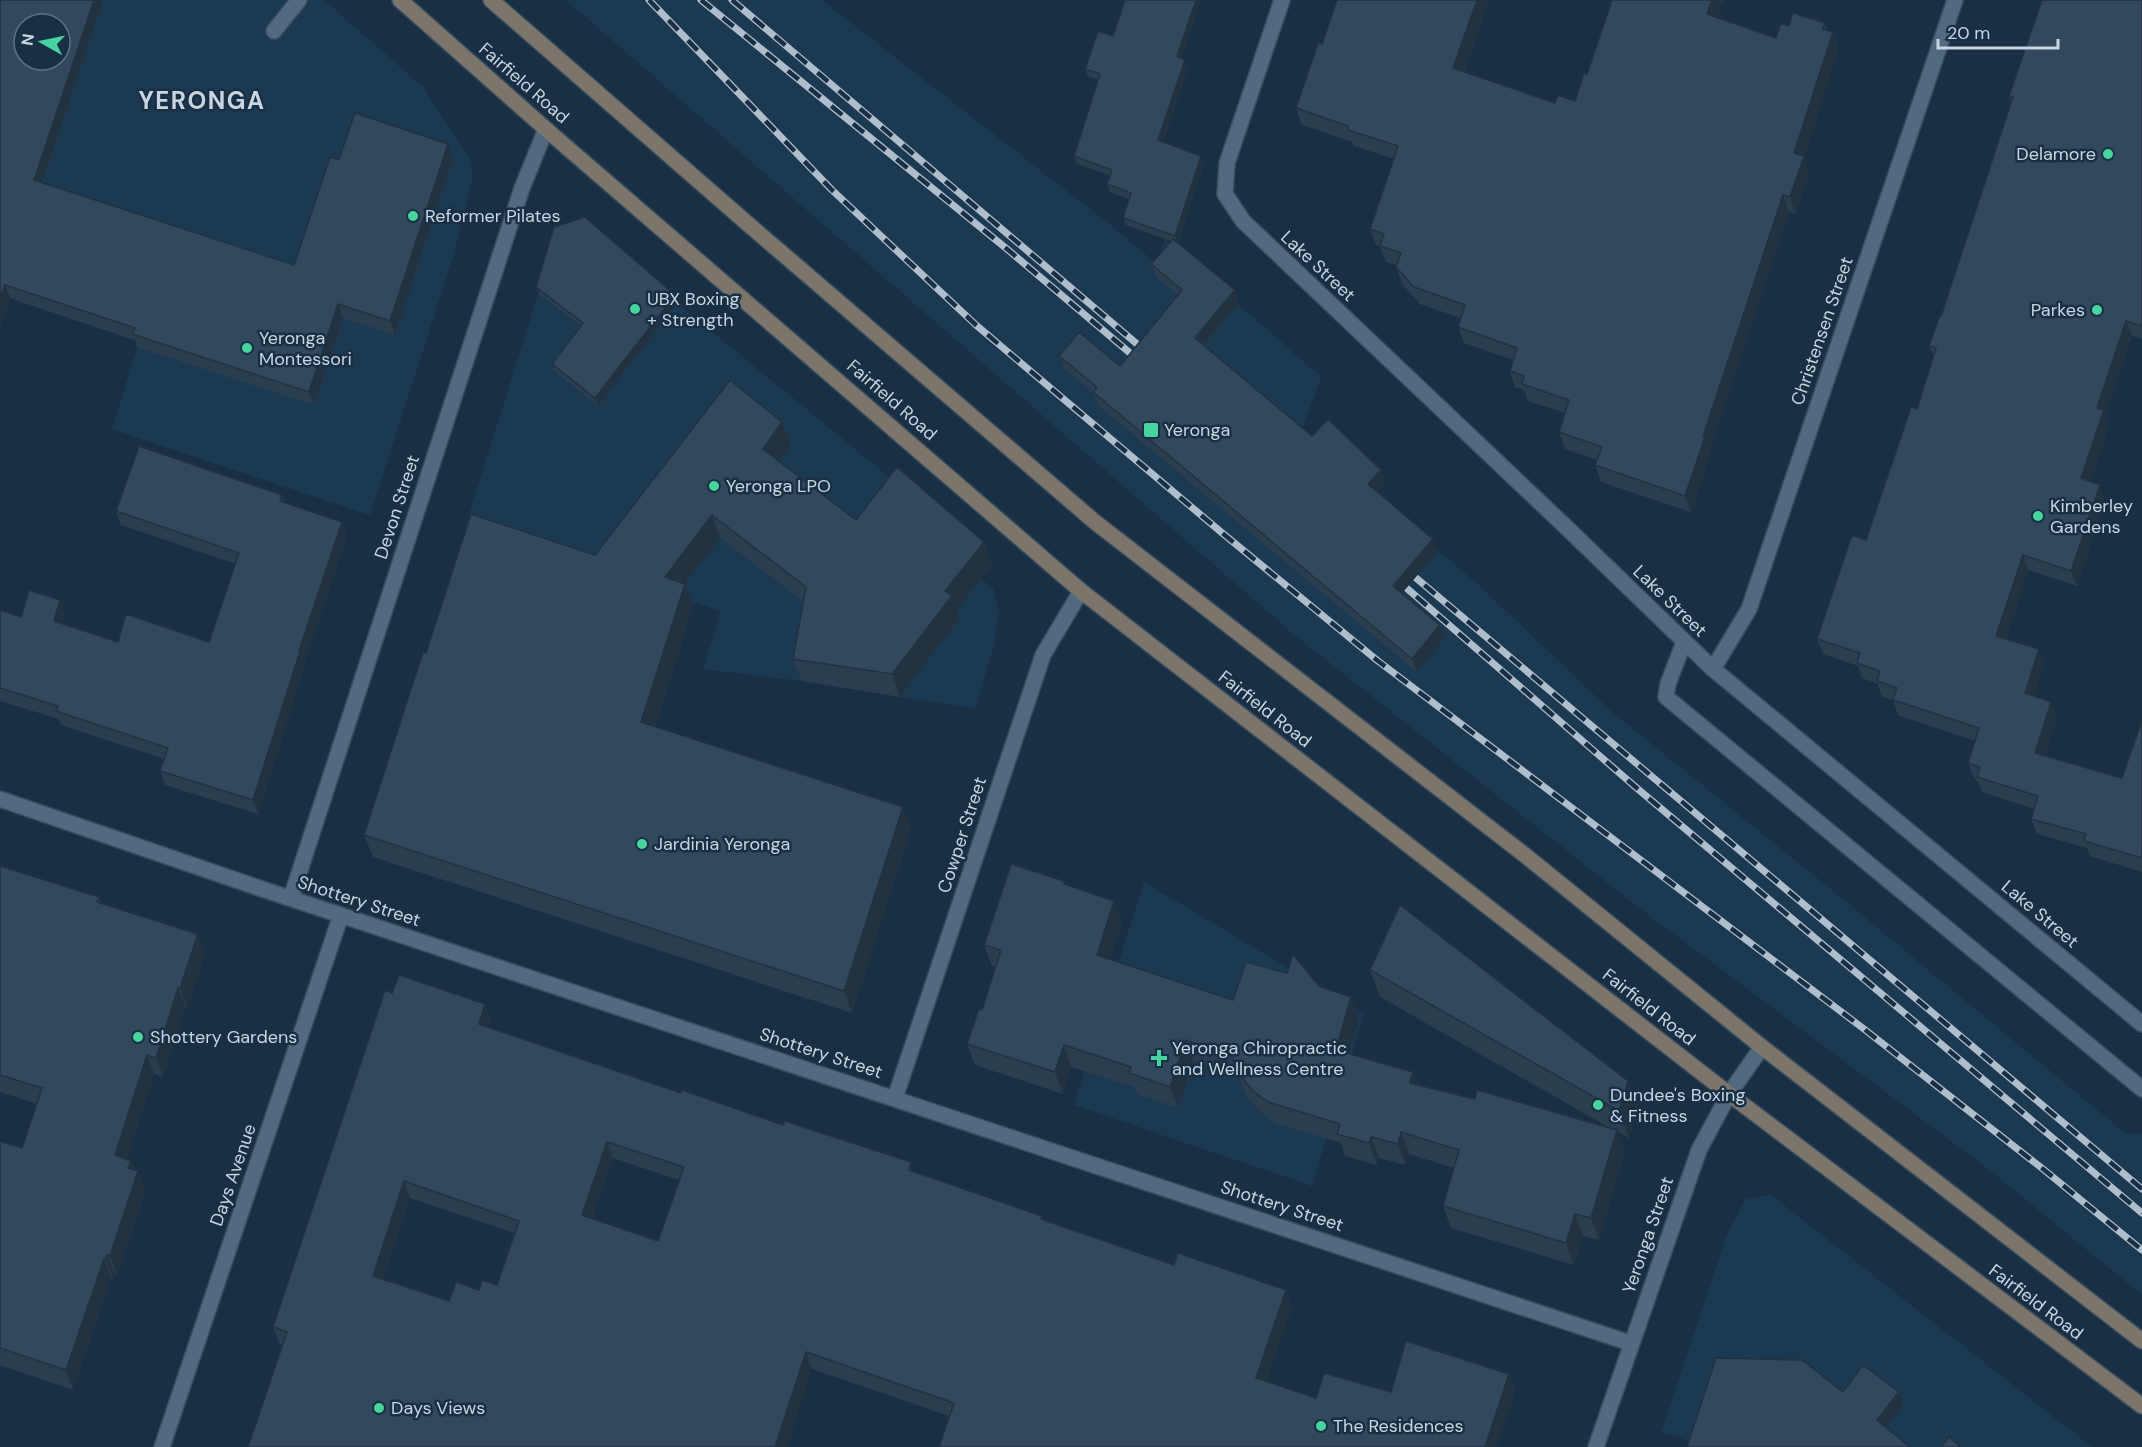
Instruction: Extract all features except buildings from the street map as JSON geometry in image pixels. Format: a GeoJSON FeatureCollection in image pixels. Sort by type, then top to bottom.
{"type":"FeatureCollection","features":[{"type":"Feature","properties":{"kind":"main road","name":"Fairfield Road"},"geometry":{"type":"LineString","coordinates":[[400,0],[546,129],[1082,591],[1729,1094],[2142,1406]]}},
{"type":"Feature","properties":{"kind":"main road","name":"Fairfield Road"},"geometry":{"type":"LineString","coordinates":[[491,0],[1095,522],[1516,848],[1762,1047],[2142,1341]]}},
{"type":"Feature","properties":{"kind":"street"},"geometry":{"type":"LineString","coordinates":[[274,30],[299,0]]}},
{"type":"Feature","properties":{"kind":"street","name":"Lake Street"},"geometry":{"type":"LineString","coordinates":[[1282,0],[1227,164],[1225,194],[1243,221],[1713,669],[2142,1024]]}},
{"type":"Feature","properties":{"kind":"street","name":"Christensen Street"},"geometry":{"type":"LineString","coordinates":[[1713,669],[1749,609],[1955,0]]}},
{"type":"Feature","properties":{"kind":"street","name":"Devon Street"},"geometry":{"type":"LineString","coordinates":[[291,898],[522,188],[546,129]]}},
{"type":"Feature","properties":{"kind":"street","name":"Cowper Street"},"geometry":{"type":"LineString","coordinates":[[895,1098],[1043,655],[1082,591]]}},
{"type":"Feature","properties":{"kind":"street"},"geometry":{"type":"LineString","coordinates":[[1684,642],[1668,684],[1666,696],[2142,1089]]}},
{"type":"Feature","properties":{"kind":"street","name":"Shottery Street"},"geometry":{"type":"LineString","coordinates":[[0,799],[341,915],[1630,1343]]}},
{"type":"Feature","properties":{"kind":"street","name":"Days Avenue"},"geometry":{"type":"LineString","coordinates":[[162,1447],[341,915]]}},
{"type":"Feature","properties":{"kind":"street","name":"Yeronga Street"},"geometry":{"type":"LineString","coordinates":[[1596,1447],[1630,1343],[1699,1150],[1729,1094],[1762,1047]]}},
{"type":"Feature","properties":{"kind":"shaded area"},"geometry":{"type":"Polygon","coordinates":[[[0,0],[324,0],[423,87],[470,159],[473,176],[454,254],[370,515],[112,429],[139,342],[0,295],[0,0]]]}},
{"type":"Feature","properties":{"kind":"shaded area"},"geometry":{"type":"Polygon","coordinates":[[[566,0],[822,0],[1113,227],[1158,265],[1165,239],[1321,377],[1301,433],[1481,587],[1611,711],[1838,895],[2126,1134],[2142,1134],[2142,1295],[1992,1172],[1634,904],[1292,633],[566,0]]]}},
{"type":"Feature","properties":{"kind":"shaded area"},"geometry":{"type":"Polygon","coordinates":[[[588,225],[677,303],[905,490],[981,579],[993,588],[999,610],[994,645],[975,709],[802,681],[703,669],[721,611],[465,527],[557,234],[588,225]]]}},
{"type":"Feature","properties":{"kind":"shaded area"},"geometry":{"type":"Polygon","coordinates":[[[1144,882],[1364,1013],[1312,1186],[1074,1105],[1144,882]]]}},
{"type":"Feature","properties":{"kind":"shaded area"},"geometry":{"type":"Polygon","coordinates":[[[1771,1195],[2092,1447],[1708,1447],[1661,1432],[1727,1234],[1746,1199],[1771,1195]]]}},
{"type":"Feature","properties":{"kind":"railway"},"geometry":{"type":"LineString","coordinates":[[649,0],[832,190],[976,325],[1221,532],[1378,661],[1864,1029],[2142,1250]]}},
{"type":"Feature","properties":{"kind":"railway"},"geometry":{"type":"LineString","coordinates":[[701,0],[1007,249],[1143,364]]}},
{"type":"Feature","properties":{"kind":"railway"},"geometry":{"type":"LineString","coordinates":[[732,0],[1150,355]]}},
{"type":"Feature","properties":{"kind":"railway"},"geometry":{"type":"LineString","coordinates":[[1403,567],[2142,1189]]}},
{"type":"Feature","properties":{"kind":"railway"},"geometry":{"type":"LineString","coordinates":[[1395,578],[1639,790],[2142,1213]]}},
{"type":"Feature","properties":{"kind":"place","name":"Delamore"},"geometry":{"type":"Point","coordinates":[2108,154]}},
{"type":"Feature","properties":{"kind":"place","name":"Reformer Pilates"},"geometry":{"type":"Point","coordinates":[413,216]}},
{"type":"Feature","properties":{"kind":"place","name":"UBX Boxing + Strength"},"geometry":{"type":"Point","coordinates":[635,309]}},
{"type":"Feature","properties":{"kind":"place","name":"Parkes"},"geometry":{"type":"Point","coordinates":[2097,310]}},
{"type":"Feature","properties":{"kind":"place","name":"Yeronga Montessori"},"geometry":{"type":"Point","coordinates":[247,348]}},
{"type":"Feature","properties":{"kind":"place","name":"Yeronga"},"geometry":{"type":"Point","coordinates":[1151,430]}},
{"type":"Feature","properties":{"kind":"place","name":"Yeronga LPO"},"geometry":{"type":"Point","coordinates":[714,486]}},
{"type":"Feature","properties":{"kind":"place","name":"Kimberley Gardens"},"geometry":{"type":"Point","coordinates":[2038,516]}},
{"type":"Feature","properties":{"kind":"place","name":"Jardinia Yeronga"},"geometry":{"type":"Point","coordinates":[642,844]}},
{"type":"Feature","properties":{"kind":"place","name":"Shottery Gardens"},"geometry":{"type":"Point","coordinates":[138,1037]}},
{"type":"Feature","properties":{"kind":"place","name":"Yeronga Chiropractic and Wellness Centre"},"geometry":{"type":"Point","coordinates":[1159,1058]}},
{"type":"Feature","properties":{"kind":"place","name":"Dundee's Boxing & Fitness"},"geometry":{"type":"Point","coordinates":[1598,1105]}},
{"type":"Feature","properties":{"kind":"place","name":"Days Views"},"geometry":{"type":"Point","coordinates":[379,1408]}},
{"type":"Feature","properties":{"kind":"place","name":"The Residences"},"geometry":{"type":"Point","coordinates":[1321,1426]}},
{"type":"Feature","properties":{"kind":"district","name":"YERONGA"},"geometry":{"type":"Point","coordinates":[202,100]}}]}
